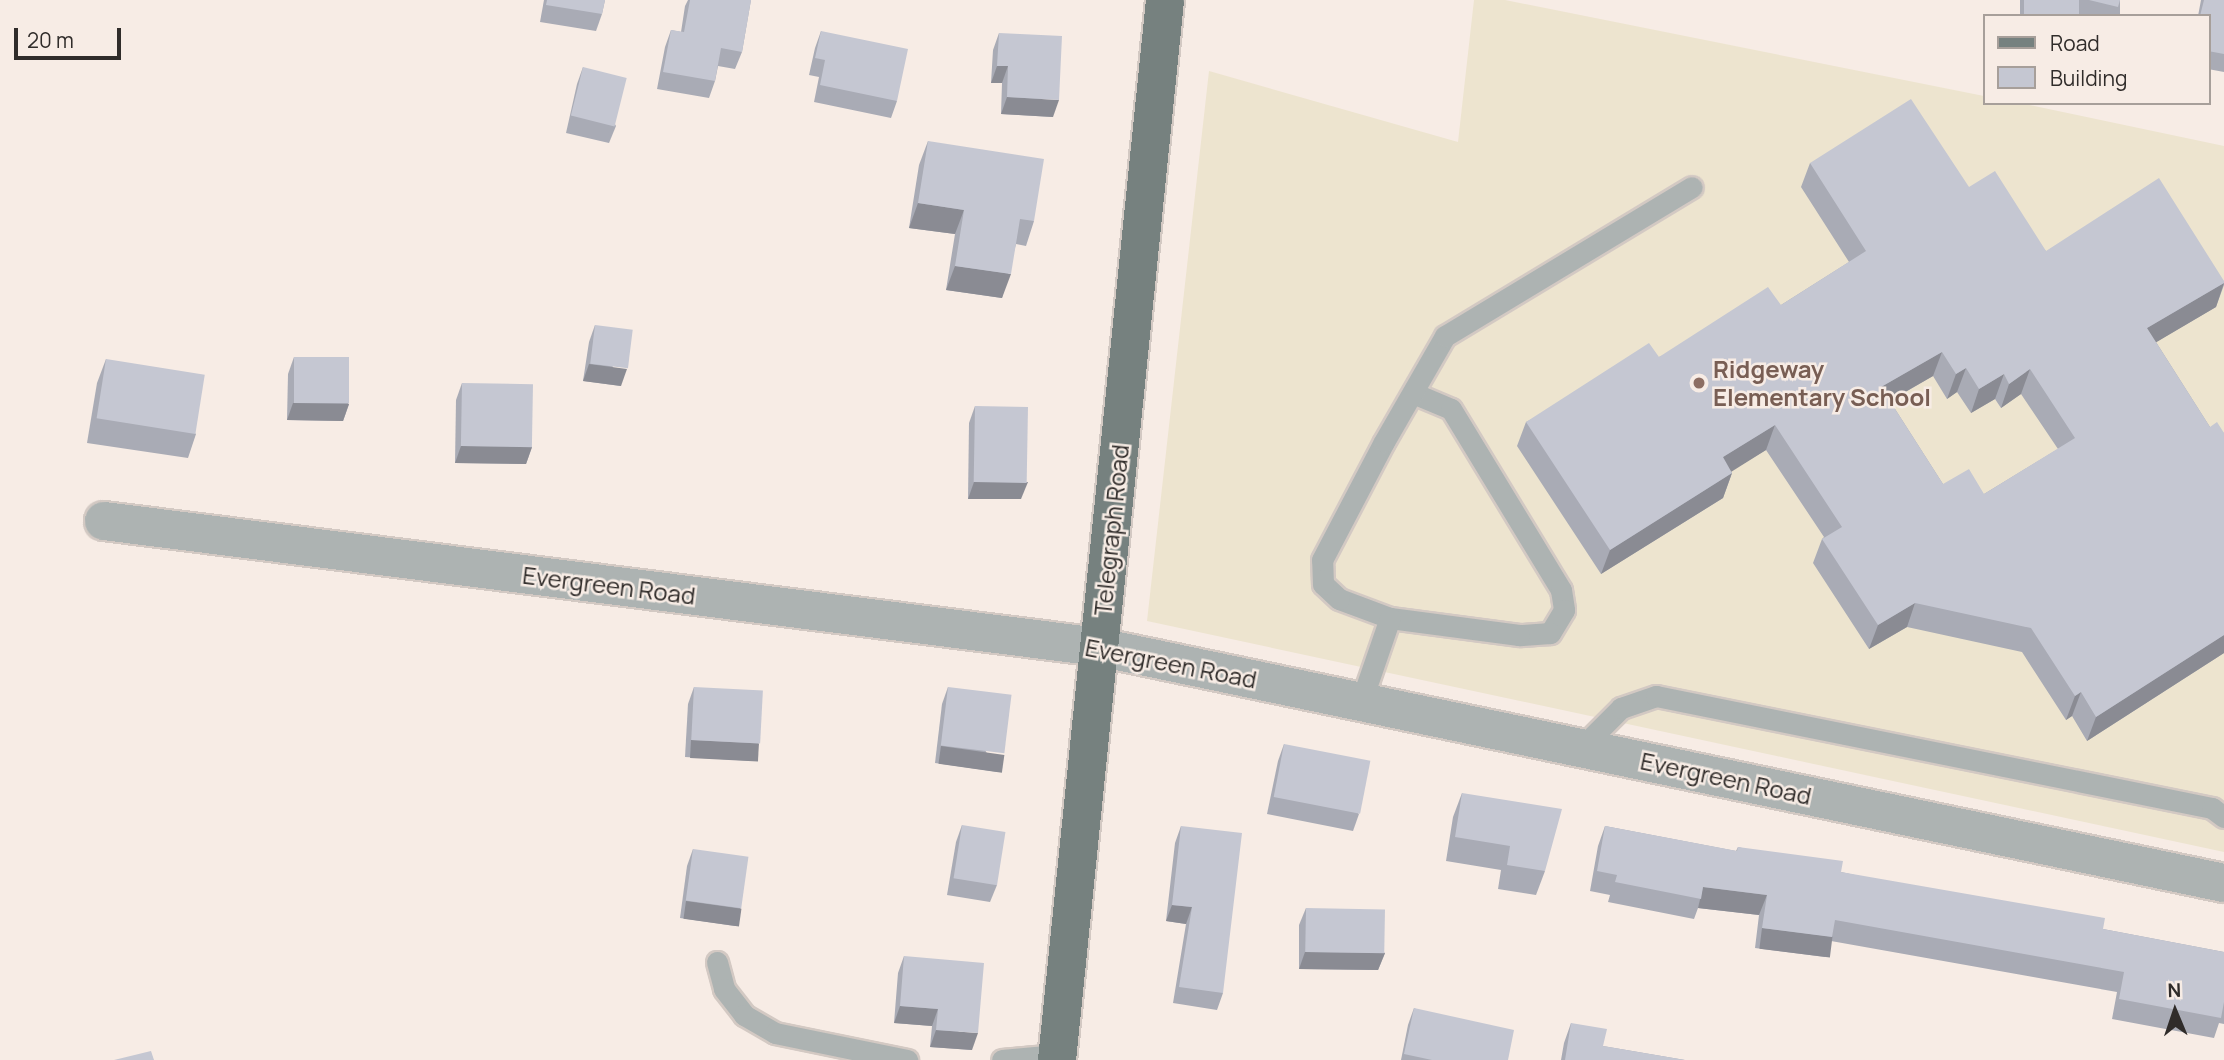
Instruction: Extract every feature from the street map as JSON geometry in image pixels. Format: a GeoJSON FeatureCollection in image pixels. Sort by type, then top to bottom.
{"type":"FeatureCollection","features":[{"type":"Feature","properties":{"kind":"main road","name":"Telegraph Road"},"geometry":{"type":"LineString","coordinates":[[1057,1058],[1166,0]]}},
{"type":"Feature","properties":{"kind":"street","name":"Evergreen Road"},"geometry":{"type":"LineString","coordinates":[[104,521],[1099,647],[2224,883]]}},
{"type":"Feature","properties":{"kind":"lane"},"geometry":{"type":"LineString","coordinates":[[1413,393],[1451,409],[1560,590],[1564,610],[1550,633],[1518,635],[1390,618],[1339,598],[1323,584],[1322,560],[1413,393],[1445,336],[1692,187]]}},
{"type":"Feature","properties":{"kind":"lane"},"geometry":{"type":"LineString","coordinates":[[1361,702],[1390,618]]}},
{"type":"Feature","properties":{"kind":"lane"},"geometry":{"type":"LineString","coordinates":[[1581,748],[1621,708],[1656,696],[2212,808],[2224,817]]}},
{"type":"Feature","properties":{"kind":"lane"},"geometry":{"type":"LineString","coordinates":[[716,962],[724,989],[744,1015],[775,1033],[907,1060]]}},
{"type":"Feature","properties":{"kind":"lane"},"geometry":{"type":"LineString","coordinates":[[1002,1060],[1057,1058]]}},
{"type":"Feature","properties":{"kind":"shaded area","name":"Ridgeway Elementary School"},"geometry":{"type":"Polygon","coordinates":[[[1474,0],[1505,0],[1982,96],[1982,105],[2029,105],[2224,146],[2224,852],[1147,621],[1209,71],[1458,142],[1474,0]]]}},
{"type":"Feature","properties":{"kind":"building"},"geometry":{"type":"Polygon","coordinates":[[[547,0],[605,0],[602,14],[546,5],[547,0]]]}},
{"type":"Feature","properties":{"kind":"building"},"geometry":{"type":"Polygon","coordinates":[[[690,0],[751,0],[742,52],[721,48],[715,81],[663,72],[671,30],[684,32],[690,0]]]}},
{"type":"Feature","properties":{"kind":"building"},"geometry":{"type":"Polygon","coordinates":[[[2024,0],[2079,0],[2079,14],[2024,14],[2024,0]]]}},
{"type":"Feature","properties":{"kind":"building"},"geometry":{"type":"Polygon","coordinates":[[[2089,0],[2120,0],[2118,7],[2089,0]]]}},
{"type":"Feature","properties":{"kind":"building"},"geometry":{"type":"Polygon","coordinates":[[[2204,0],[2224,0],[2224,54],[2210,51],[2210,14],[2200,14],[2204,0]]]}},
{"type":"Feature","properties":{"kind":"building"},"geometry":{"type":"Polygon","coordinates":[[[821,31],[908,49],[897,101],[820,85],[825,60],[815,58],[821,31]]]}},
{"type":"Feature","properties":{"kind":"building"},"geometry":{"type":"Polygon","coordinates":[[[999,33],[1062,36],[1059,100],[1007,97],[1008,66],[997,66],[999,33]]]}},
{"type":"Feature","properties":{"kind":"building"},"geometry":{"type":"Polygon","coordinates":[[[583,67],[627,78],[615,126],[571,116],[583,67]]]}},
{"type":"Feature","properties":{"kind":"building"},"geometry":{"type":"Polygon","coordinates":[[[1911,99],[1969,187],[1995,171],[2046,251],[2159,178],[2224,281],[2147,328],[2210,427],[2217,422],[2224,433],[2224,635],[2096,717],[2081,692],[2075,696],[2031,628],[1915,603],[1878,625],[1822,539],[1842,527],[1775,425],[1723,457],[1732,473],[1610,550],[1526,422],[1649,343],[1659,357],[1768,287],[1781,305],[1866,251],[1810,163],[1911,99]],[[1942,352],[1881,387],[1943,484],[1969,469],[1984,494],[2075,438],[2030,369],[2009,384],[2004,374],[1979,389],[1966,368],[1956,374],[1942,352]]]}},
{"type":"Feature","properties":{"kind":"building"},"geometry":{"type":"Polygon","coordinates":[[[928,141],[1044,159],[1034,221],[1020,219],[1011,274],[955,266],[964,210],[918,203],[928,141]]]}},
{"type":"Feature","properties":{"kind":"building"},"geometry":{"type":"Polygon","coordinates":[[[595,325],[633,330],[628,368],[590,364],[595,325]]]}},
{"type":"Feature","properties":{"kind":"building"},"geometry":{"type":"Polygon","coordinates":[[[294,357],[349,357],[349,403],[294,403],[294,357]]]}},
{"type":"Feature","properties":{"kind":"building"},"geometry":{"type":"Polygon","coordinates":[[[106,359],[205,375],[195,434],[97,418],[106,359]]]}},
{"type":"Feature","properties":{"kind":"building"},"geometry":{"type":"Polygon","coordinates":[[[462,383],[533,384],[532,447],[461,446],[462,383]]]}},
{"type":"Feature","properties":{"kind":"building"},"geometry":{"type":"Polygon","coordinates":[[[975,406],[1028,407],[1027,483],[974,482],[975,406]]]}},
{"type":"Feature","properties":{"kind":"building"},"geometry":{"type":"Polygon","coordinates":[[[694,687],[763,691],[760,744],[691,740],[694,687]]]}},
{"type":"Feature","properties":{"kind":"building"},"geometry":{"type":"Polygon","coordinates":[[[948,687],[1012,695],[1004,753],[941,746],[948,687]]]}},
{"type":"Feature","properties":{"kind":"building"},"geometry":{"type":"Polygon","coordinates":[[[1284,744],[1370,761],[1360,814],[1274,797],[1284,744]]]}},
{"type":"Feature","properties":{"kind":"building"},"geometry":{"type":"Polygon","coordinates":[[[1462,793],[1562,809],[1545,871],[1507,865],[1510,846],[1455,837],[1462,793]]]}},
{"type":"Feature","properties":{"kind":"building"},"geometry":{"type":"Polygon","coordinates":[[[962,825],[1005,832],[997,885],[954,878],[962,825]]]}},
{"type":"Feature","properties":{"kind":"building"},"geometry":{"type":"Polygon","coordinates":[[[1181,826],[1242,833],[1223,993],[1179,987],[1192,907],[1172,905],[1181,826]]]}},
{"type":"Feature","properties":{"kind":"building"},"geometry":{"type":"Polygon","coordinates":[[[1605,826],[1737,851],[1738,847],[1843,861],[1841,872],[2105,918],[2103,929],[2224,952],[2224,1002],[2221,1018],[2119,999],[2124,972],[1835,920],[1832,937],[1762,928],[1767,895],[1703,887],[1701,899],[1615,882],[1617,875],[1597,871],[1605,826]]]}},
{"type":"Feature","properties":{"kind":"building"},"geometry":{"type":"Polygon","coordinates":[[[693,849],[748,857],[741,908],[686,900],[693,849]]]}},
{"type":"Feature","properties":{"kind":"building"},"geometry":{"type":"Polygon","coordinates":[[[1306,908],[1385,909],[1384,953],[1305,952],[1306,908]]]}},
{"type":"Feature","properties":{"kind":"building"},"geometry":{"type":"Polygon","coordinates":[[[904,956],[984,963],[978,1033],[936,1030],[938,1009],[900,1006],[904,956]]]}},
{"type":"Feature","properties":{"kind":"building"},"geometry":{"type":"Polygon","coordinates":[[[1414,1008],[1514,1030],[1508,1060],[1432,1060],[1404,1054],[1414,1008]]]}},
{"type":"Feature","properties":{"kind":"building"},"geometry":{"type":"Polygon","coordinates":[[[1571,1023],[1607,1029],[1603,1046],[1685,1060],[1565,1060],[1571,1023]]]}},
{"type":"Feature","properties":{"kind":"building"},"geometry":{"type":"Polygon","coordinates":[[[151,1051],[154,1060],[114,1060],[151,1051]]]}},
{"type":"Feature","properties":{"kind":"place","name":"Ridgeway Elementary School"},"geometry":{"type":"Point","coordinates":[1699,383]}}]}
